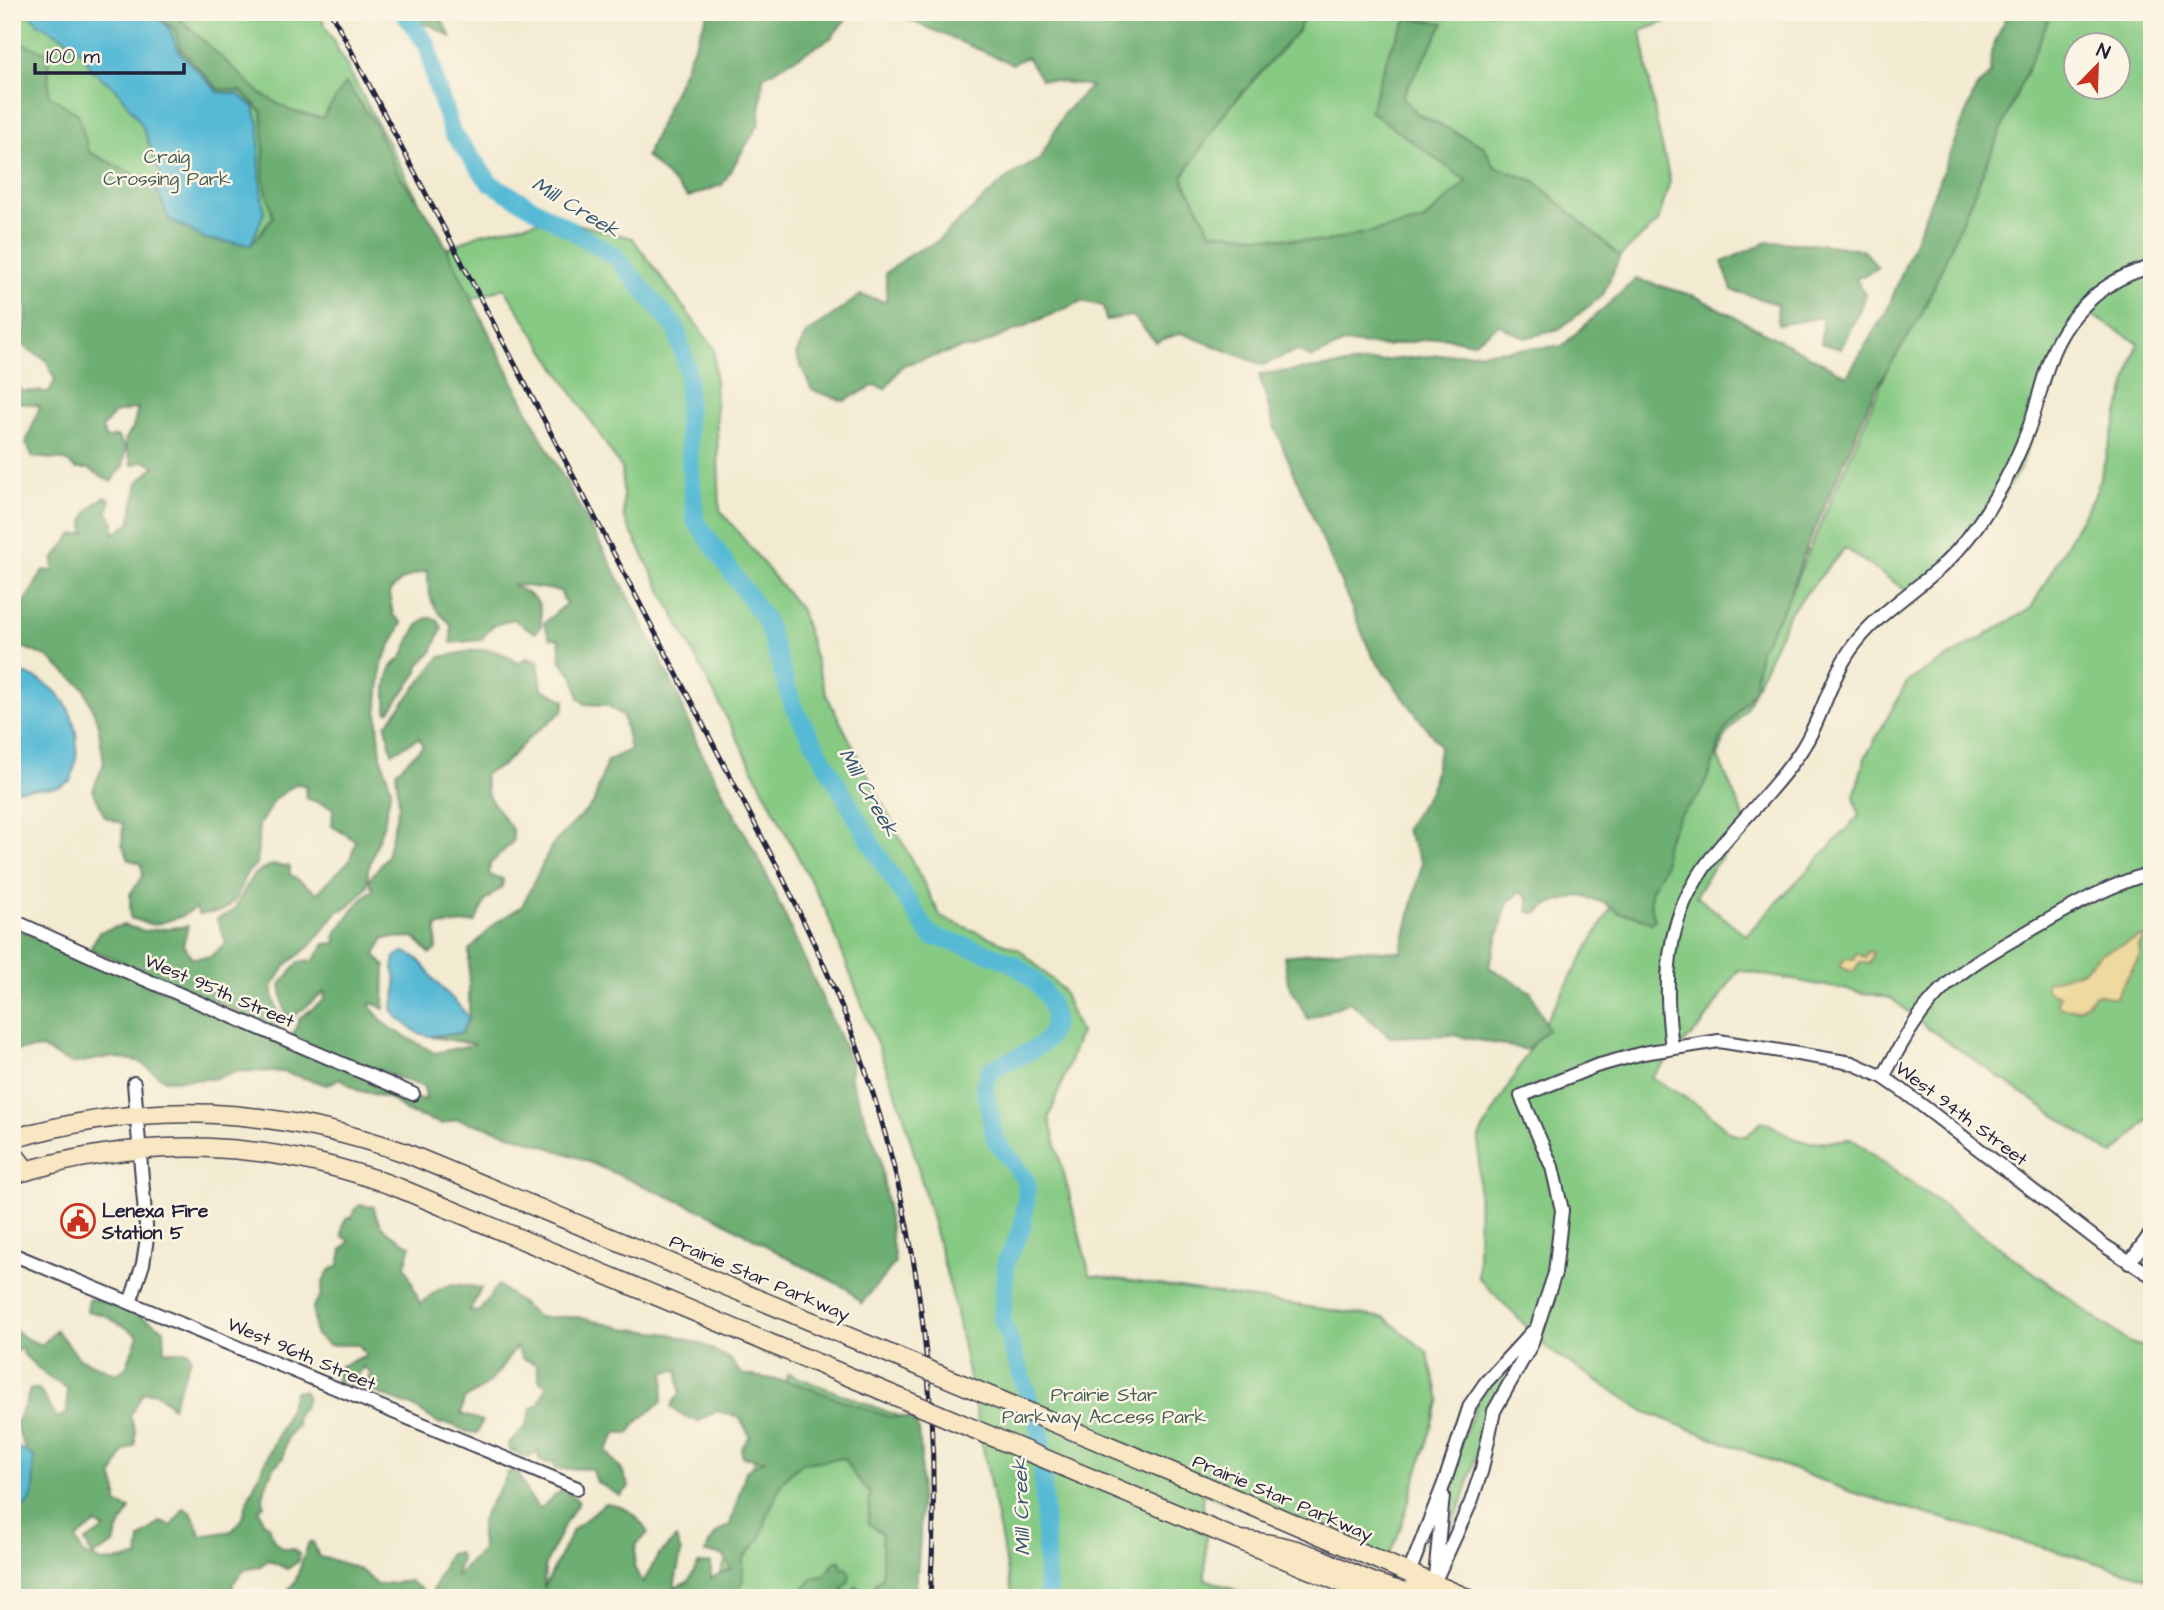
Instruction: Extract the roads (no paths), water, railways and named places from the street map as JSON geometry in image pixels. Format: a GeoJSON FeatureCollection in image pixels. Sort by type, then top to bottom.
{"type":"FeatureCollection","features":[{"type":"Feature","properties":{"kind":"main road","name":"Prairie Star Parkway"},"geometry":{"type":"LineString","coordinates":[[12,1139],[74,1123],[137,1114],[192,1112],[251,1116],[325,1128],[379,1144],[890,1354],[1409,1573],[1433,1593],[1467,1598]]}},
{"type":"Feature","properties":{"kind":"main road"},"geometry":{"type":"LineString","coordinates":[[12,1152],[20,1173],[93,1155],[177,1146],[243,1149],[314,1161],[364,1175],[1378,1598]]}},
{"type":"Feature","properties":{"kind":"main road"},"geometry":{"type":"LineString","coordinates":[[1240,1540],[1262,1542],[1308,1553],[1403,1595],[1420,1591],[1433,1593]]}},
{"type":"Feature","properties":{"kind":"main road"},"geometry":{"type":"LineString","coordinates":[[1403,1595],[1409,1573]]}},
{"type":"Feature","properties":{"kind":"street"},"geometry":{"type":"LineString","coordinates":[[1672,1048],[1667,990],[1669,955],[1683,905],[1699,876],[1801,751],[1841,663],[1858,640],[1942,566],[1965,542],[1983,517],[1997,496],[2021,448],[2052,355],[2069,323],[2106,287],[2124,276],[2152,267]]}},
{"type":"Feature","properties":{"kind":"street"},"geometry":{"type":"LineString","coordinates":[[1883,1077],[1929,1004],[1964,970],[2070,908],[2126,880],[2152,873]]}},
{"type":"Feature","properties":{"kind":"street","name":"West 95th Street"},"geometry":{"type":"LineString","coordinates":[[12,920],[412,1094]]}},
{"type":"Feature","properties":{"kind":"street","name":"West 94th Street"},"geometry":{"type":"LineString","coordinates":[[1540,1320],[1555,1273],[1562,1210],[1552,1167],[1521,1096],[1597,1066],[1643,1053],[1719,1041],[1853,1063],[1883,1077],[2129,1263],[2152,1276]]}},
{"type":"Feature","properties":{"kind":"street"},"geometry":{"type":"LineString","coordinates":[[130,1303],[146,1251],[147,1224],[134,1083]]}},
{"type":"Feature","properties":{"kind":"street"},"geometry":{"type":"LineString","coordinates":[[2129,1263],[2152,1232]]}},
{"type":"Feature","properties":{"kind":"street","name":"West 96th Street"},"geometry":{"type":"LineString","coordinates":[[12,1254],[576,1488]]}},
{"type":"Feature","properties":{"kind":"street"},"geometry":{"type":"LineString","coordinates":[[1409,1573],[1445,1481],[1469,1405],[1486,1382],[1527,1339],[1540,1320]]}},
{"type":"Feature","properties":{"kind":"street"},"geometry":{"type":"LineString","coordinates":[[1433,1593],[1471,1502],[1482,1469],[1494,1411],[1531,1345],[1540,1320]]}},
{"type":"Feature","properties":{"kind":"street"},"geometry":{"type":"LineString","coordinates":[[1433,1593],[1445,1481]]}},
{"type":"Feature","properties":{"kind":"water"},"geometry":{"type":"Polygon","coordinates":[[[28,12],[144,12],[162,21],[169,28],[179,52],[218,92],[238,94],[254,107],[259,125],[264,212],[251,245],[206,239],[169,219],[157,190],[160,173],[141,123],[117,90],[91,69],[84,54],[65,38],[38,23],[28,12]]]}},
{"type":"Feature","properties":{"kind":"water"},"geometry":{"type":"Polygon","coordinates":[[[22,673],[53,689],[71,714],[77,746],[75,763],[71,780],[59,787],[12,790],[12,677],[22,673]]]}},
{"type":"Feature","properties":{"kind":"water"},"geometry":{"type":"Polygon","coordinates":[[[403,952],[418,959],[469,1018],[461,1033],[429,1036],[418,1033],[397,1017],[392,1008],[396,993],[393,968],[395,957],[403,952]]]}},
{"type":"Feature","properties":{"kind":"water"},"geometry":{"type":"Polygon","coordinates":[[[12,1445],[35,1458],[32,1498],[28,1505],[17,1509],[12,1507],[12,1445]]]}},
{"type":"Feature","properties":{"kind":"waterway","name":"Mill Creek"},"geometry":{"type":"LineString","coordinates":[[403,12],[428,46],[435,81],[452,132],[490,183],[615,256],[676,328],[688,373],[687,421],[695,520],[766,621],[793,706],[879,857],[931,936],[1011,962],[1035,981],[1048,999],[1054,1019],[1047,1039],[1029,1052],[990,1070],[984,1086],[995,1139],[1027,1182],[1022,1228],[1006,1262],[1002,1319],[1041,1433],[1048,1598]]}},
{"type":"Feature","properties":{"kind":"railway"},"geometry":{"type":"LineString","coordinates":[[331,12],[778,868],[824,964],[854,1038],[883,1127],[900,1193],[923,1327],[933,1462],[930,1598]]}},
{"type":"Feature","properties":{"kind":"place","name":"Lenexa Fire Station 5"},"geometry":{"type":"Point","coordinates":[78,1221]}},
{"type":"Feature","properties":{"kind":"park label","name":"Craig Crossing Park"},"geometry":{"type":"Point","coordinates":[167,167]}},
{"type":"Feature","properties":{"kind":"park label","name":"Prairie Star Parkway Access Park"},"geometry":{"type":"Point","coordinates":[1104,1405]}}]}
